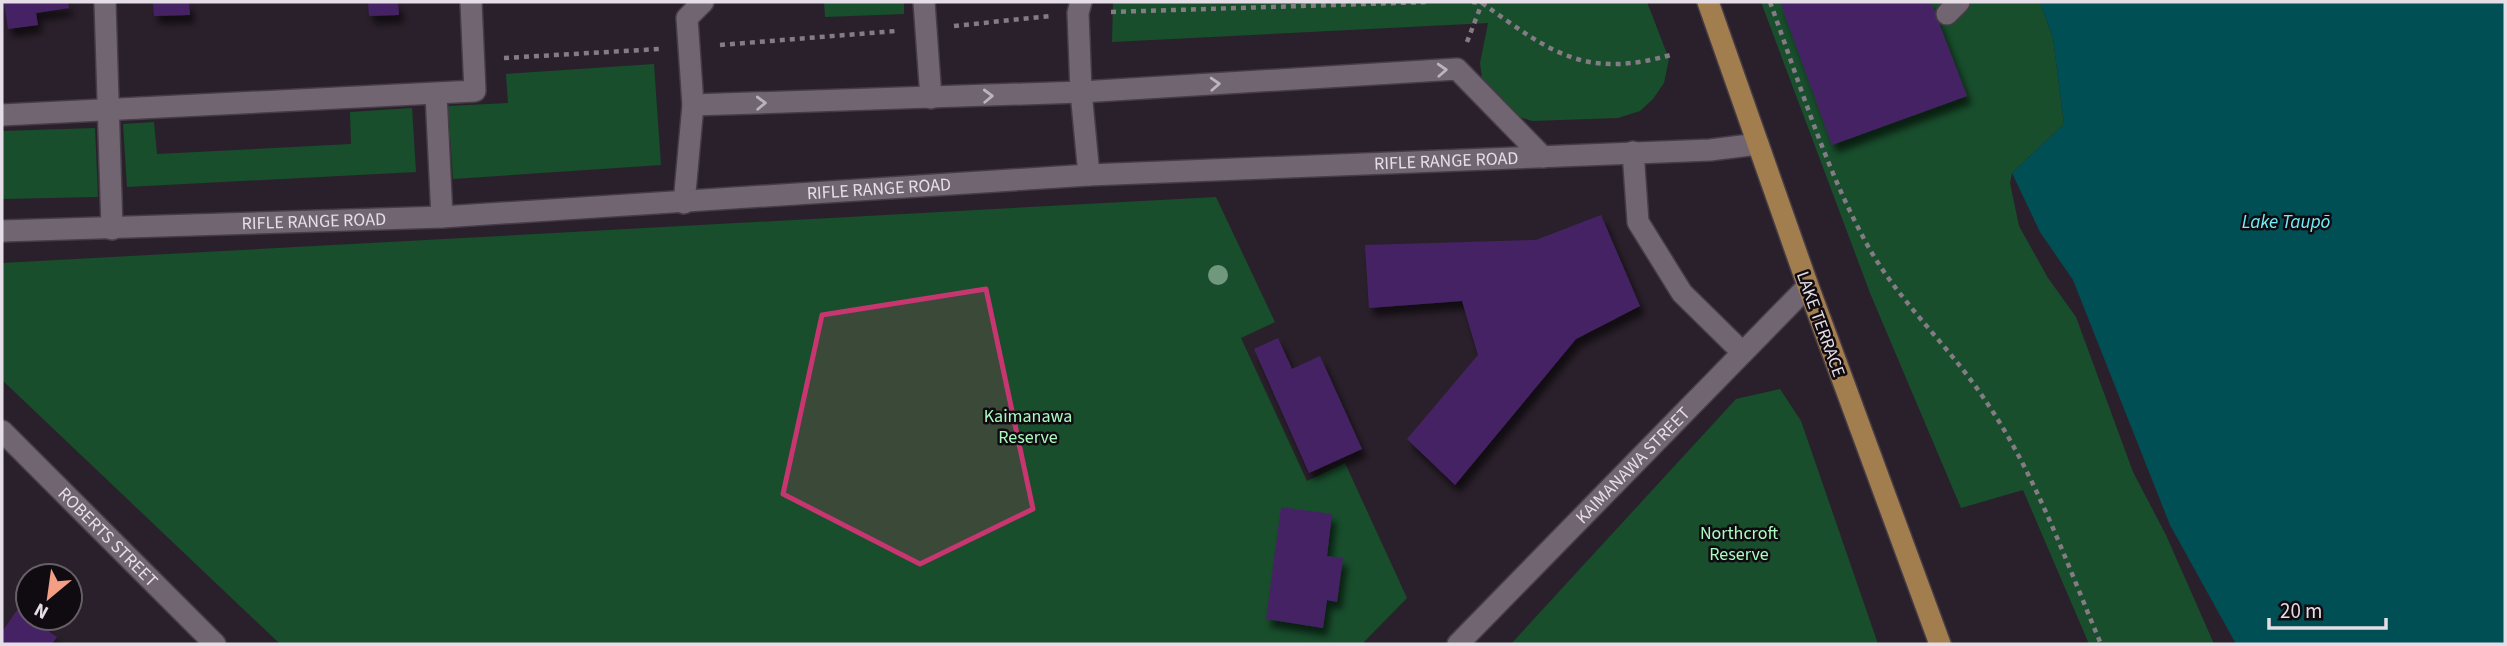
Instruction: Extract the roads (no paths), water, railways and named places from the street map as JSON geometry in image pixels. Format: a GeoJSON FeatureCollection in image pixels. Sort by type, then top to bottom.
{"type":"FeatureCollection","features":[{"type":"Feature","properties":{"kind":"main road","name":"LAKE TERRACE"},"geometry":{"type":"LineString","coordinates":[[1708,2],[1808,286],[1940,644]]}},
{"type":"Feature","properties":{"kind":"street"},"geometry":{"type":"LineString","coordinates":[[106,2],[112,229]]}},
{"type":"Feature","properties":{"kind":"street"},"geometry":{"type":"LineString","coordinates":[[2,115],[475,91],[471,2]]}},
{"type":"Feature","properties":{"kind":"street"},"geometry":{"type":"LineString","coordinates":[[684,203],[693,105],[687,18],[703,2]]}},
{"type":"Feature","properties":{"kind":"street"},"geometry":{"type":"LineString","coordinates":[[924,2],[931,98]]}},
{"type":"Feature","properties":{"kind":"street"},"geometry":{"type":"LineString","coordinates":[[1081,2],[1078,13],[1081,92],[1089,175]]}},
{"type":"Feature","properties":{"kind":"street"},"geometry":{"type":"LineString","coordinates":[[693,105],[1081,92],[1457,69],[1544,157]]}},
{"type":"Feature","properties":{"kind":"street"},"geometry":{"type":"LineString","coordinates":[[436,94],[442,217]]}},
{"type":"Feature","properties":{"kind":"street","name":"RIFLE RANGE ROAD"},"geometry":{"type":"LineString","coordinates":[[2,232],[442,217],[1089,175],[1710,150],[1758,144]]}},
{"type":"Feature","properties":{"kind":"street"},"geometry":{"type":"LineString","coordinates":[[1633,152],[1638,222],[1682,293],[1742,352]]}},
{"type":"Feature","properties":{"kind":"street","name":"KAIMANAWA STREET"},"geometry":{"type":"LineString","coordinates":[[1458,644],[1808,286]]}},
{"type":"Feature","properties":{"kind":"street","name":"ROBERTS STREET"},"geometry":{"type":"LineString","coordinates":[[2,431],[215,644]]}},
{"type":"Feature","properties":{"kind":"water","name":"Lake Taupō"},"geometry":{"type":"Polygon","coordinates":[[[2040,2],[2505,2],[2505,644],[2236,644],[2170,525],[2073,280],[2040,232],[2012,173],[2064,124],[2053,38],[2040,2]]]}},
{"type":"Feature","properties":{"kind":"park label","name":"Kaimanawa Reserve"},"geometry":{"type":"Point","coordinates":[1028,426]}},
{"type":"Feature","properties":{"kind":"park label","name":"Northcroft Reserve"},"geometry":{"type":"Point","coordinates":[1739,543]}}]}
